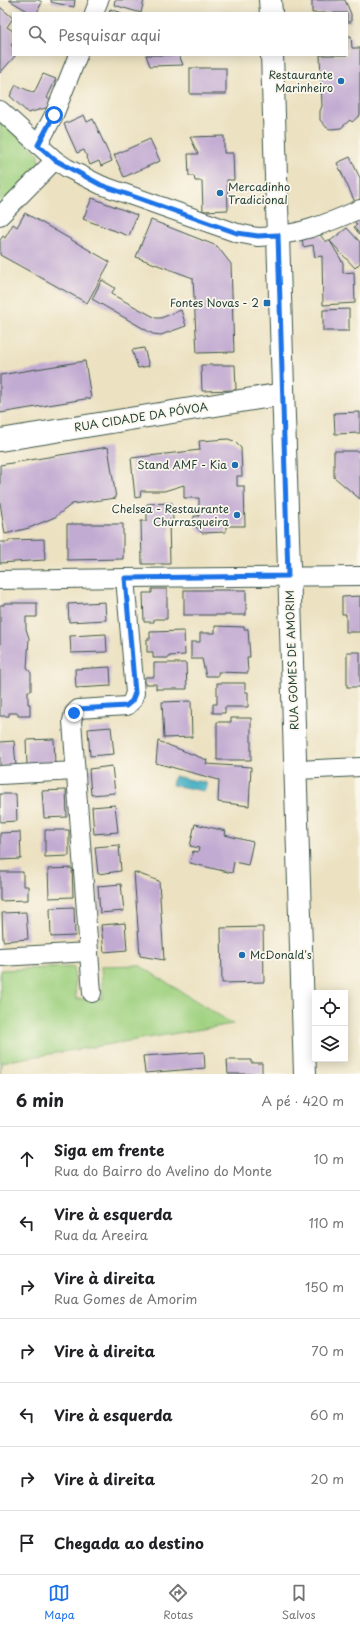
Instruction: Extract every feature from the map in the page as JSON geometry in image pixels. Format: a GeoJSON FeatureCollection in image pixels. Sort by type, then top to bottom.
{"type":"FeatureCollection","features":[{"type":"Feature","properties":{"kind":"main road"},"geometry":{"type":"LineString","coordinates":[[270,0],[270,12]]}},
{"type":"Feature","properties":{"kind":"main road","name":"RUA GOMES DE AMORIM"},"geometry":{"type":"LineString","coordinates":[[272,56],[288,576],[297,770],[305,1074]]}},
{"type":"Feature","properties":{"kind":"main road","name":"RUA CIDADE DA PÓVOA"},"geometry":{"type":"LineString","coordinates":[[0,440],[282,394]]}},
{"type":"Feature","properties":{"kind":"street"},"geometry":{"type":"LineString","coordinates":[[94,12],[99,0]]}},
{"type":"Feature","properties":{"kind":"street"},"geometry":{"type":"LineString","coordinates":[[38,145],[54,115],[78,56]]}},
{"type":"Feature","properties":{"kind":"street"},"geometry":{"type":"LineString","coordinates":[[0,110],[55,160],[101,185],[237,233],[258,236],[278,235],[325,224],[360,209]]}},
{"type":"Feature","properties":{"kind":"street"},"geometry":{"type":"LineString","coordinates":[[0,216],[55,160]]}},
{"type":"Feature","properties":{"kind":"street"},"geometry":{"type":"LineString","coordinates":[[0,580],[360,576]]}},
{"type":"Feature","properties":{"kind":"street"},"geometry":{"type":"LineString","coordinates":[[92,993],[72,721],[74,713],[78,709],[126,706],[132,701],[135,693],[125,578]]}},
{"type":"Feature","properties":{"kind":"street"},"geometry":{"type":"LineString","coordinates":[[297,770],[360,767]]}},
{"type":"Feature","properties":{"kind":"street"},"geometry":{"type":"LineString","coordinates":[[0,775],[75,771]]}},
{"type":"Feature","properties":{"kind":"street"},"geometry":{"type":"LineString","coordinates":[[0,957],[89,952]]}},
{"type":"Feature","properties":{"kind":"green space"},"geometry":{"type":"Polygon","coordinates":[[[0,120],[39,154],[39,167],[0,208],[0,120]]]}},
{"type":"Feature","properties":{"kind":"green space"},"geometry":{"type":"Polygon","coordinates":[[[139,965],[233,1024],[1,1062],[0,1074],[0,970],[74,967],[76,999],[103,998],[101,966],[139,965]]]}},
{"type":"Feature","properties":{"kind":"water"},"geometry":{"type":"Polygon","coordinates":[[[174,776],[206,783],[207,788],[204,791],[172,785],[174,776]]]}},
{"type":"Feature","properties":{"kind":"building"},"geometry":{"type":"Polygon","coordinates":[[[9,0],[38,0],[42,2],[37,12],[29,12],[9,0]]]}},
{"type":"Feature","properties":{"kind":"building"},"geometry":{"type":"Polygon","coordinates":[[[51,0],[75,0],[74,7],[51,2],[51,0]]]}},
{"type":"Feature","properties":{"kind":"building"},"geometry":{"type":"Polygon","coordinates":[[[115,0],[144,0],[141,12],[114,5],[115,0]]]}},
{"type":"Feature","properties":{"kind":"building"},"geometry":{"type":"Polygon","coordinates":[[[312,0],[345,0],[351,14],[351,22],[348,22],[348,12],[312,12],[312,0]]]}},
{"type":"Feature","properties":{"kind":"building"},"geometry":{"type":"Polygon","coordinates":[[[0,7],[12,17],[7,27],[12,30],[12,56],[15,56],[0,73],[0,7]]]}},
{"type":"Feature","properties":{"kind":"building"},"geometry":{"type":"Polygon","coordinates":[[[110,9],[119,12],[109,12],[110,9]]]}},
{"type":"Feature","properties":{"kind":"building","name":"Restaurante Marinheiro"},"geometry":{"type":"Polygon","coordinates":[[[348,36],[351,36],[352,48],[360,48],[360,115],[352,122],[350,120],[341,128],[331,129],[327,128],[320,120],[320,111],[322,106],[320,56],[348,56],[348,36]]]}},
{"type":"Feature","properties":{"kind":"building"},"geometry":{"type":"Polygon","coordinates":[[[146,56],[179,56],[183,65],[150,66],[146,56]]]}},
{"type":"Feature","properties":{"kind":"building"},"geometry":{"type":"Polygon","coordinates":[[[190,68],[226,68],[226,94],[190,94],[190,68]]]}},
{"type":"Feature","properties":{"kind":"building"},"geometry":{"type":"Polygon","coordinates":[[[43,74],[56,79],[47,98],[51,100],[49,107],[28,113],[10,96],[16,85],[34,93],[43,74]]]}},
{"type":"Feature","properties":{"kind":"building"},"geometry":{"type":"Polygon","coordinates":[[[84,115],[87,122],[93,119],[112,161],[101,166],[99,161],[90,165],[84,150],[77,153],[64,124],[84,115]]]}},
{"type":"Feature","properties":{"kind":"building"},"geometry":{"type":"Polygon","coordinates":[[[224,136],[224,153],[233,153],[234,180],[227,180],[228,210],[203,211],[202,181],[195,181],[194,176],[189,176],[188,154],[198,154],[190,137],[224,136]]]}},
{"type":"Feature","properties":{"kind":"building"},"geometry":{"type":"Polygon","coordinates":[[[150,139],[160,161],[124,177],[114,155],[150,139]]]}},
{"type":"Feature","properties":{"kind":"building"},"geometry":{"type":"Polygon","coordinates":[[[350,157],[360,178],[360,200],[355,202],[337,163],[350,157]]]}},
{"type":"Feature","properties":{"kind":"building"},"geometry":{"type":"Polygon","coordinates":[[[92,198],[137,215],[129,236],[83,219],[92,198]]]}},
{"type":"Feature","properties":{"kind":"building"},"geometry":{"type":"Polygon","coordinates":[[[25,213],[110,262],[87,303],[0,255],[0,240],[3,236],[5,238],[13,224],[17,227],[25,213]]]}},
{"type":"Feature","properties":{"kind":"building"},"geometry":{"type":"Polygon","coordinates":[[[360,213],[360,235],[354,227],[357,225],[352,217],[360,213]]]}},
{"type":"Feature","properties":{"kind":"building"},"geometry":{"type":"Polygon","coordinates":[[[151,220],[217,246],[231,264],[234,352],[197,353],[193,278],[136,257],[151,220]]]}},
{"type":"Feature","properties":{"kind":"building"},"geometry":{"type":"Polygon","coordinates":[[[347,228],[360,242],[360,263],[355,268],[330,241],[347,228]]]}},
{"type":"Feature","properties":{"kind":"building"},"geometry":{"type":"Polygon","coordinates":[[[317,231],[325,241],[330,241],[343,263],[343,273],[354,272],[355,303],[323,305],[322,256],[315,257],[313,245],[303,247],[302,234],[317,231]]]}},
{"type":"Feature","properties":{"kind":"building"},"geometry":{"type":"Polygon","coordinates":[[[102,280],[115,288],[111,294],[156,318],[161,318],[181,310],[186,326],[161,335],[153,334],[92,299],[102,280]]]}},
{"type":"Feature","properties":{"kind":"building"},"geometry":{"type":"Polygon","coordinates":[[[349,309],[349,331],[323,331],[323,310],[349,309]]]}},
{"type":"Feature","properties":{"kind":"building"},"geometry":{"type":"Polygon","coordinates":[[[144,348],[149,366],[138,368],[132,350],[144,348]]]}},
{"type":"Feature","properties":{"kind":"building"},"geometry":{"type":"Polygon","coordinates":[[[85,361],[91,398],[0,413],[0,375],[85,361]]]}},
{"type":"Feature","properties":{"kind":"building"},"geometry":{"type":"Polygon","coordinates":[[[201,365],[235,365],[236,390],[202,391],[201,365]]]}},
{"type":"Feature","properties":{"kind":"building"},"geometry":{"type":"Polygon","coordinates":[[[360,412],[360,433],[335,434],[334,413],[360,412]]]}},
{"type":"Feature","properties":{"kind":"building"},"geometry":{"type":"Polygon","coordinates":[[[228,439],[234,441],[241,448],[242,476],[237,476],[237,486],[244,486],[245,526],[226,526],[226,532],[202,533],[194,525],[194,516],[199,516],[199,498],[184,498],[184,485],[164,491],[141,491],[140,497],[135,498],[131,458],[200,450],[199,441],[228,439]]]}},
{"type":"Feature","properties":{"kind":"building"},"geometry":{"type":"Polygon","coordinates":[[[108,447],[116,498],[72,504],[55,517],[29,528],[5,534],[0,503],[0,465],[108,447]]]}},
{"type":"Feature","properties":{"kind":"building"},"geometry":{"type":"Polygon","coordinates":[[[334,451],[360,451],[360,499],[334,477],[334,451]]]}},
{"type":"Feature","properties":{"kind":"building"},"geometry":{"type":"Polygon","coordinates":[[[172,503],[173,520],[169,520],[170,564],[142,564],[141,521],[147,521],[147,504],[172,503]]]}},
{"type":"Feature","properties":{"kind":"building"},"geometry":{"type":"Polygon","coordinates":[[[67,524],[123,524],[123,559],[67,560],[67,524]]]}},
{"type":"Feature","properties":{"kind":"building"},"geometry":{"type":"Polygon","coordinates":[[[44,539],[45,560],[0,563],[0,542],[9,542],[9,540],[44,539]]]}},
{"type":"Feature","properties":{"kind":"building"},"geometry":{"type":"Polygon","coordinates":[[[152,589],[167,589],[167,619],[154,619],[154,622],[144,622],[143,593],[152,593],[152,589]]]}},
{"type":"Feature","properties":{"kind":"building"},"geometry":{"type":"Polygon","coordinates":[[[184,590],[246,590],[246,615],[184,615],[184,590]]]}},
{"type":"Feature","properties":{"kind":"building"},"geometry":{"type":"Polygon","coordinates":[[[360,596],[360,632],[346,632],[346,614],[342,614],[342,597],[360,596]]]}},
{"type":"Feature","properties":{"kind":"building"},"geometry":{"type":"Polygon","coordinates":[[[105,602],[106,620],[69,622],[68,604],[105,602]]]}},
{"type":"Feature","properties":{"kind":"building"},"geometry":{"type":"Polygon","coordinates":[[[4,603],[37,603],[37,617],[26,617],[26,629],[29,638],[27,668],[31,673],[31,691],[28,691],[30,716],[18,716],[18,713],[9,713],[9,716],[0,716],[0,605],[4,605],[4,603]]]}},
{"type":"Feature","properties":{"kind":"building"},"geometry":{"type":"Polygon","coordinates":[[[215,626],[244,627],[244,629],[248,629],[250,657],[247,657],[248,673],[218,672],[218,676],[206,676],[202,659],[191,659],[191,642],[200,642],[200,633],[215,633],[215,626]]]}},
{"type":"Feature","properties":{"kind":"building"},"geometry":{"type":"Polygon","coordinates":[[[184,631],[185,655],[169,656],[169,658],[153,658],[153,652],[147,652],[147,639],[150,639],[150,632],[184,631]]]}},
{"type":"Feature","properties":{"kind":"building"},"geometry":{"type":"Polygon","coordinates":[[[106,634],[107,652],[71,653],[70,636],[106,634]]]}},
{"type":"Feature","properties":{"kind":"building"},"geometry":{"type":"Polygon","coordinates":[[[347,652],[360,652],[360,687],[347,687],[347,652]]]}},
{"type":"Feature","properties":{"kind":"building"},"geometry":{"type":"Polygon","coordinates":[[[154,663],[186,663],[187,689],[156,689],[156,684],[145,684],[145,677],[154,677],[154,663]]]}},
{"type":"Feature","properties":{"kind":"building"},"geometry":{"type":"Polygon","coordinates":[[[110,667],[111,686],[76,688],[75,669],[110,667]]]}},
{"type":"Feature","properties":{"kind":"building"},"geometry":{"type":"Polygon","coordinates":[[[217,683],[245,683],[245,692],[248,692],[248,707],[225,707],[225,713],[213,713],[213,704],[217,704],[217,683]]]}},
{"type":"Feature","properties":{"kind":"building"},"geometry":{"type":"Polygon","coordinates":[[[191,701],[192,737],[164,738],[162,702],[191,701]]]}},
{"type":"Feature","properties":{"kind":"building"},"geometry":{"type":"Polygon","coordinates":[[[231,718],[251,718],[251,760],[217,760],[217,722],[231,722],[231,718]]]}},
{"type":"Feature","properties":{"kind":"building"},"geometry":{"type":"Polygon","coordinates":[[[111,727],[114,754],[90,756],[88,729],[111,727]]]}},
{"type":"Feature","properties":{"kind":"building"},"geometry":{"type":"Polygon","coordinates":[[[54,739],[55,764],[27,765],[26,740],[54,739]]]}},
{"type":"Feature","properties":{"kind":"building"},"geometry":{"type":"Polygon","coordinates":[[[14,741],[16,766],[0,767],[0,742],[14,741]]]}},
{"type":"Feature","properties":{"kind":"building"},"geometry":{"type":"Polygon","coordinates":[[[158,741],[207,760],[206,764],[251,767],[249,806],[218,802],[219,780],[156,763],[158,741]]]}},
{"type":"Feature","properties":{"kind":"building"},"geometry":{"type":"Polygon","coordinates":[[[112,766],[115,793],[91,795],[89,769],[112,766]]]}},
{"type":"Feature","properties":{"kind":"building"},"geometry":{"type":"Polygon","coordinates":[[[66,790],[67,817],[44,818],[42,791],[66,790]]]}},
{"type":"Feature","properties":{"kind":"building"},"geometry":{"type":"Polygon","coordinates":[[[0,794],[16,794],[17,821],[0,822],[0,794]]]}},
{"type":"Feature","properties":{"kind":"building"},"geometry":{"type":"Polygon","coordinates":[[[115,805],[118,832],[94,834],[92,807],[115,805]]]}},
{"type":"Feature","properties":{"kind":"building"},"geometry":{"type":"Polygon","coordinates":[[[195,824],[226,831],[225,835],[253,842],[248,865],[234,862],[232,873],[190,863],[193,851],[198,852],[199,848],[190,846],[195,824]]]}},
{"type":"Feature","properties":{"kind":"building"},"geometry":{"type":"Polygon","coordinates":[[[45,830],[69,830],[69,856],[45,857],[45,830]]]}},
{"type":"Feature","properties":{"kind":"building"},"geometry":{"type":"Polygon","coordinates":[[[20,832],[21,859],[0,860],[0,833],[20,832]]]}},
{"type":"Feature","properties":{"kind":"building"},"geometry":{"type":"Polygon","coordinates":[[[119,845],[121,871],[98,874],[95,847],[119,845]]]}},
{"type":"Feature","properties":{"kind":"building"},"geometry":{"type":"Polygon","coordinates":[[[72,868],[73,897],[49,898],[48,869],[72,868]]]}},
{"type":"Feature","properties":{"kind":"building"},"geometry":{"type":"Polygon","coordinates":[[[0,872],[23,872],[23,886],[28,886],[28,900],[0,901],[0,872]]]}},
{"type":"Feature","properties":{"kind":"building"},"geometry":{"type":"Polygon","coordinates":[[[134,872],[159,881],[164,960],[140,956],[134,872]]]}},
{"type":"Feature","properties":{"kind":"building"},"geometry":{"type":"Polygon","coordinates":[[[121,884],[124,911],[100,913],[98,886],[121,884]]]}},
{"type":"Feature","properties":{"kind":"building"},"geometry":{"type":"Polygon","coordinates":[[[74,907],[75,936],[51,937],[50,908],[74,907]]]}},
{"type":"Feature","properties":{"kind":"building"},"geometry":{"type":"Polygon","coordinates":[[[26,912],[28,939],[3,941],[2,913],[26,912]]]}},
{"type":"Feature","properties":{"kind":"building"},"geometry":{"type":"Polygon","coordinates":[[[125,923],[127,950],[104,952],[101,925],[125,923]]]}},
{"type":"Feature","properties":{"kind":"building","name":"McDonald's"},"geometry":{"type":"Polygon","coordinates":[[[263,927],[264,982],[222,983],[221,928],[263,927]]]}},
{"type":"Feature","properties":{"kind":"building"},"geometry":{"type":"Polygon","coordinates":[[[204,1052],[205,1068],[145,1073],[143,1056],[204,1052]]]}},
{"type":"Feature","properties":{"kind":"building"},"geometry":{"type":"Polygon","coordinates":[[[227,1060],[251,1060],[251,1063],[262,1063],[262,1074],[228,1074],[227,1060]]]}},
{"type":"Feature","properties":{"kind":"place","name":"Restaurante Marinheiro"},"geometry":{"type":"Point","coordinates":[341,81]}},
{"type":"Feature","properties":{"kind":"place","name":"Mercadinho Tradicional"},"geometry":{"type":"Point","coordinates":[220,193]}},
{"type":"Feature","properties":{"kind":"place","name":"Fontes Novas - 2"},"geometry":{"type":"Point","coordinates":[267,303]}},
{"type":"Feature","properties":{"kind":"place","name":"Stand AMF - Kia"},"geometry":{"type":"Point","coordinates":[235,465]}},
{"type":"Feature","properties":{"kind":"place","name":"Chelsea - Restaurante Churrasqueira"},"geometry":{"type":"Point","coordinates":[237,515]}},
{"type":"Feature","properties":{"kind":"place","name":"McDonald's"},"geometry":{"type":"Point","coordinates":[242,955]}},
{"type":"Feature","properties":{"kind":"route"},"geometry":{"type":"LineString","coordinates":[[54,115],[38,145],[67,168],[101,185],[237,233],[258,236],[278,235],[288,576],[125,578],[135,693],[132,701],[126,706],[78,709],[74,713]]}}]}
